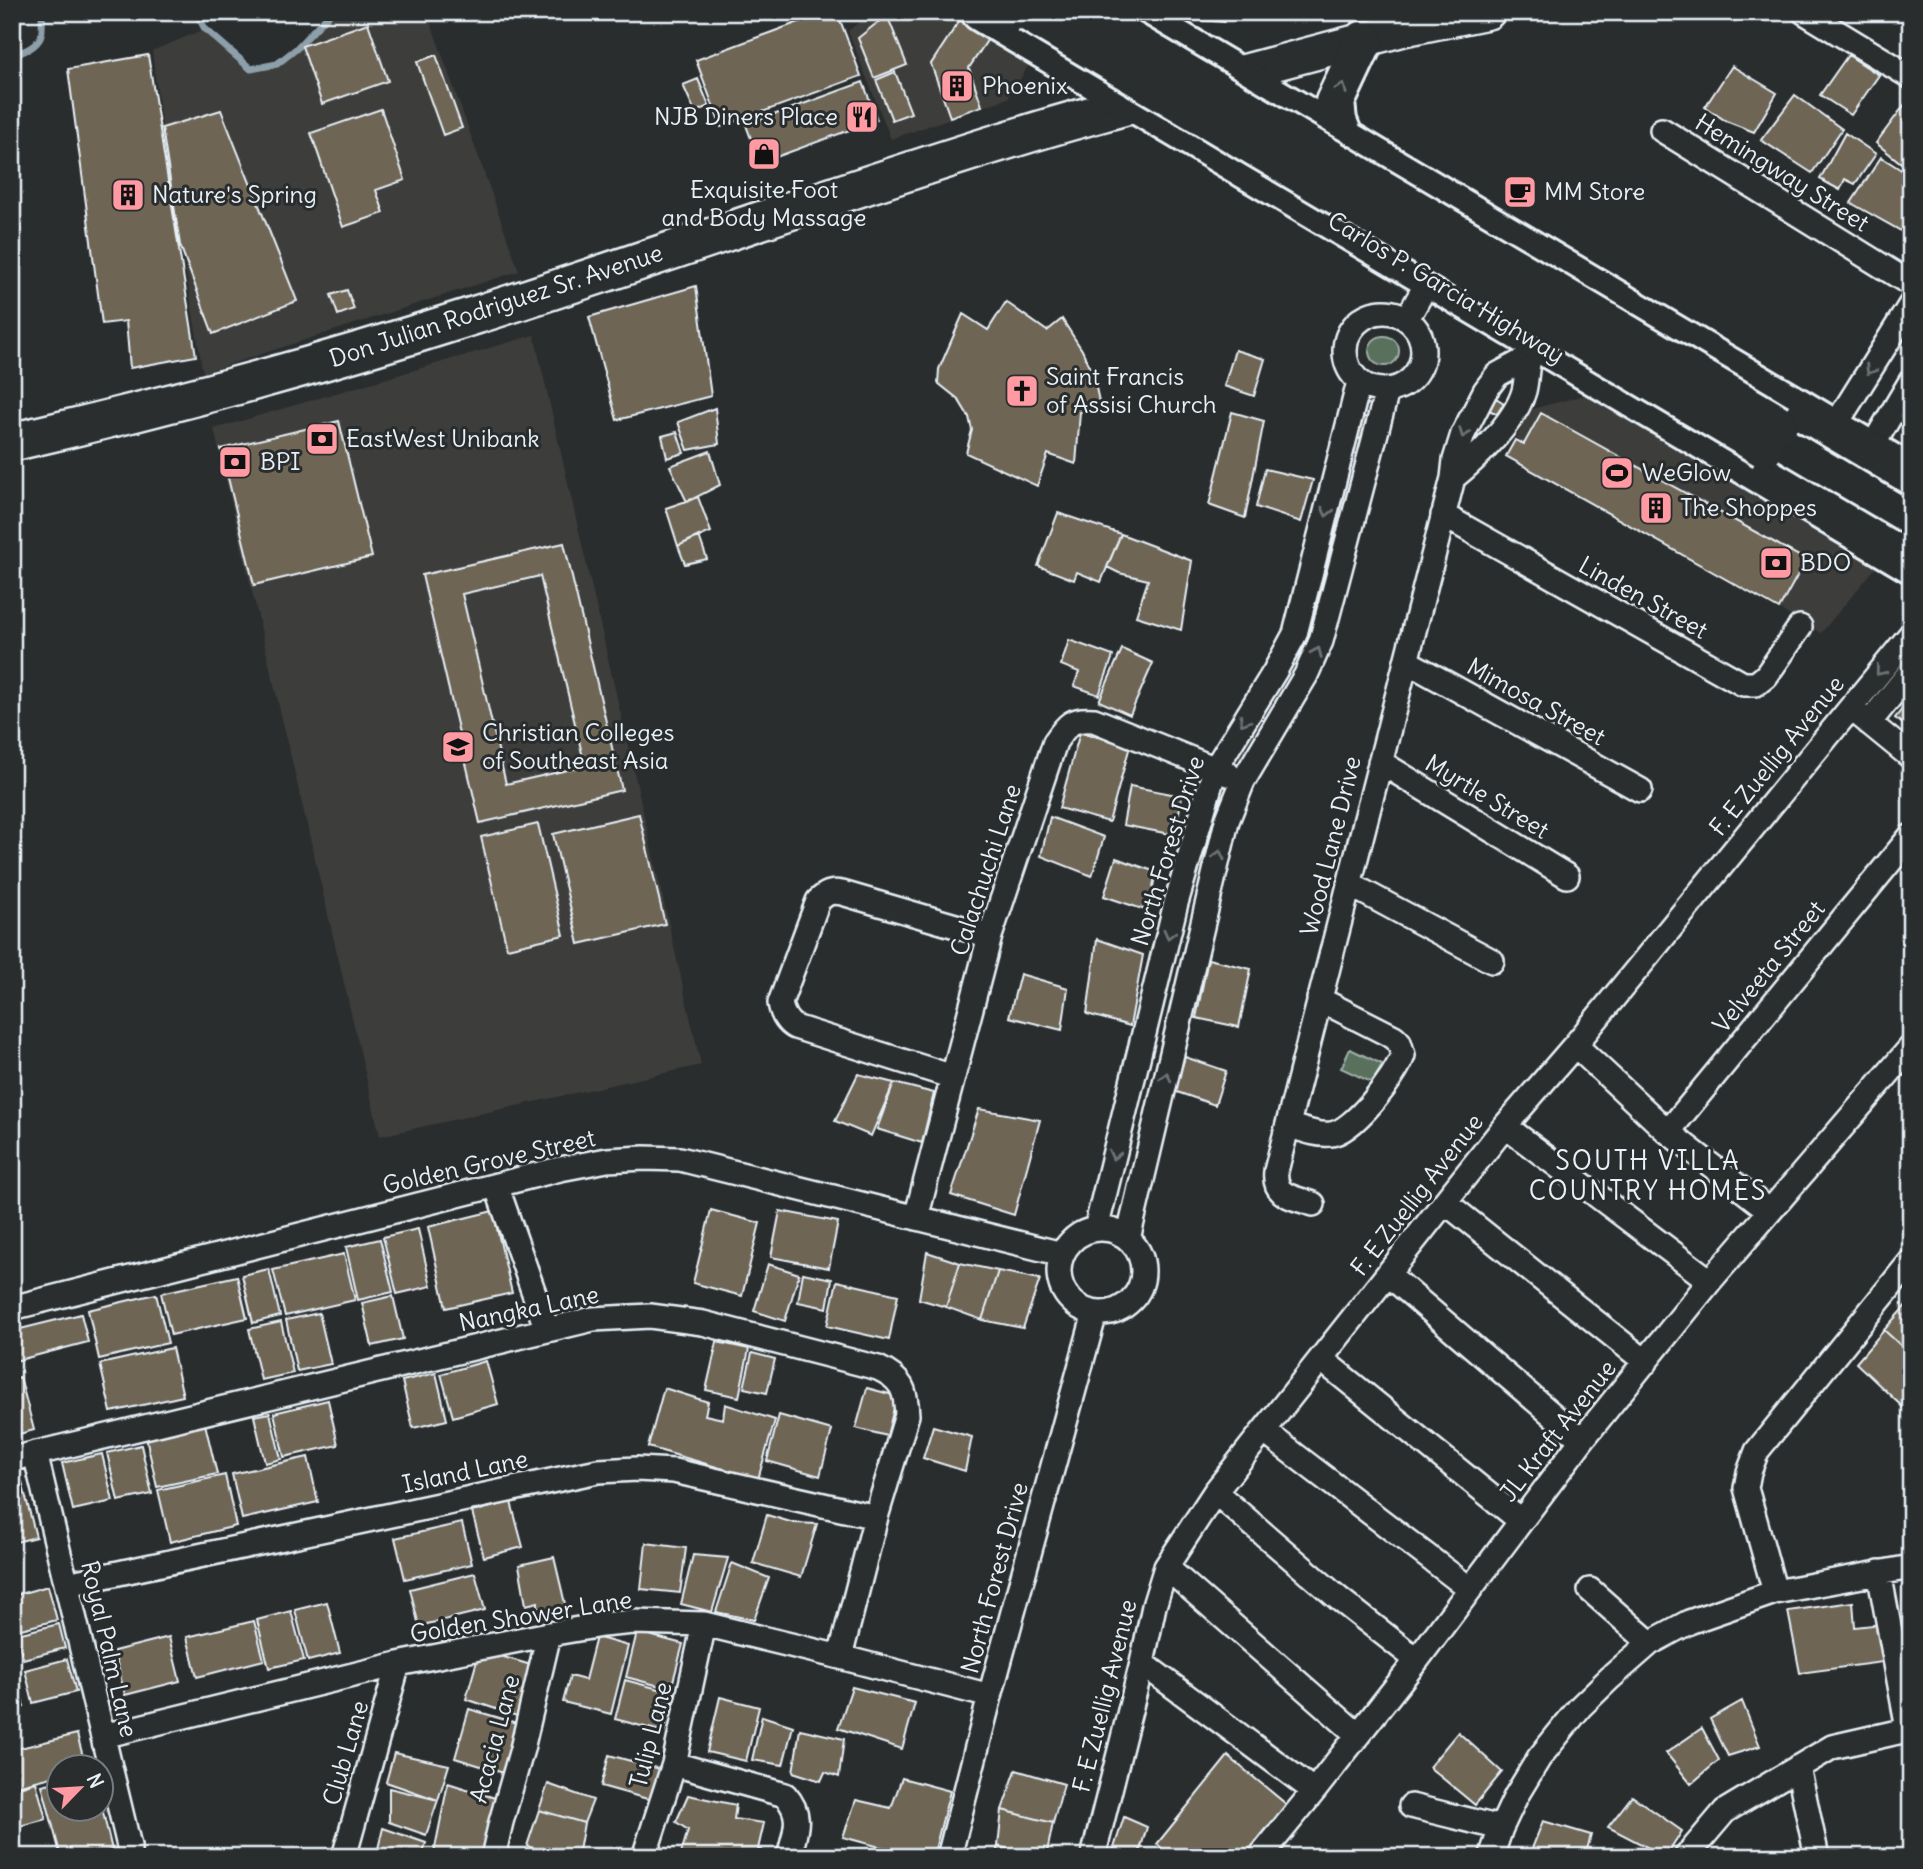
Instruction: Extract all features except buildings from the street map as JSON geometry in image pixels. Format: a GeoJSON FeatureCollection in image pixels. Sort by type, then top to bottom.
{"type":"FeatureCollection","features":[{"type":"Feature","properties":{"kind":"highway","name":"Carlos P. Garcia Highway"},"geometry":{"type":"LineString","coordinates":[[981,12],[1430,278],[1533,350],[1696,436],[1911,563]]}},
{"type":"Feature","properties":{"kind":"highway","name":"Carlos P. Garcia Highway"},"geometry":{"type":"LineString","coordinates":[[1028,12],[1771,436],[1911,503]]}},
{"type":"Feature","properties":{"kind":"highway"},"geometry":{"type":"LineString","coordinates":[[1046,51],[1068,12]]}},
{"type":"Feature","properties":{"kind":"highway","name":"Carlos P. Garcia Highway"},"geometry":{"type":"LineString","coordinates":[[1082,12],[1771,436],[1911,535]]}},
{"type":"Feature","properties":{"kind":"highway"},"geometry":{"type":"LineString","coordinates":[[1130,12],[1911,475]]}},
{"type":"Feature","properties":{"kind":"highway"},"geometry":{"type":"LineString","coordinates":[[1344,139],[1337,121],[1335,102],[1364,40]]}},
{"type":"Feature","properties":{"kind":"highway"},"geometry":{"type":"LineString","coordinates":[[1271,184],[1309,118]]}},
{"type":"Feature","properties":{"kind":"highway"},"geometry":{"type":"LineString","coordinates":[[1343,226],[1381,161]]}},
{"type":"Feature","properties":{"kind":"highway"},"geometry":{"type":"LineString","coordinates":[[1430,278],[1469,213]]}},
{"type":"Feature","properties":{"kind":"highway"},"geometry":{"type":"LineString","coordinates":[[1533,350],[1576,276]]}},
{"type":"Feature","properties":{"kind":"highway"},"geometry":{"type":"LineString","coordinates":[[1696,436],[1735,370]]}},
{"type":"Feature","properties":{"kind":"main road"},"geometry":{"type":"LineString","coordinates":[[1235,74],[1404,29],[1488,12]]}},
{"type":"Feature","properties":{"kind":"main road","name":"Don Julian Rodriguez Sr. Avenue"},"geometry":{"type":"LineString","coordinates":[[12,442],[164,406],[340,357],[476,315],[1006,140],[1235,74]]}},
{"type":"Feature","properties":{"kind":"street"},"geometry":{"type":"LineString","coordinates":[[1804,12],[1911,77]]}},
{"type":"Feature","properties":{"kind":"street","name":"Hemingway Street"},"geometry":{"type":"LineString","coordinates":[[1662,130],[1911,284]]}},
{"type":"Feature","properties":{"kind":"street"},"geometry":{"type":"LineString","coordinates":[[1407,318],[1430,278]]}},
{"type":"Feature","properties":{"kind":"street"},"geometry":{"type":"LineString","coordinates":[[1833,429],[1904,328],[1911,304]]}},
{"type":"Feature","properties":{"kind":"street"},"geometry":{"type":"LineString","coordinates":[[1394,312],[1407,318],[1417,328],[1423,341],[1424,355],[1412,380],[1387,391],[1367,387],[1359,382],[1345,359],[1349,332],[1368,314],[1394,312]]}},
{"type":"Feature","properties":{"kind":"street"},"geometry":{"type":"LineString","coordinates":[[1453,478],[1474,460],[1515,410],[1524,391],[1533,350]]}},
{"type":"Feature","properties":{"kind":"street","name":"Wood Lane Drive"},"geometry":{"type":"LineString","coordinates":[[1313,1204],[1285,1195],[1276,1185],[1276,1171],[1453,478],[1455,460],[1463,434],[1485,391],[1497,375],[1533,350]]}},
{"type":"Feature","properties":{"kind":"street"},"geometry":{"type":"LineString","coordinates":[[1870,450],[1911,381]]}},
{"type":"Feature","properties":{"kind":"street","name":"North Forest Drive"},"geometry":{"type":"LineString","coordinates":[[1096,1229],[1176,903],[1215,769],[1296,634],[1359,382]]}},
{"type":"Feature","properties":{"kind":"street","name":"North Forest Drive"},"geometry":{"type":"LineString","coordinates":[[1128,1238],[1227,821],[1243,781],[1306,675],[1321,641],[1387,391]]}},
{"type":"Feature","properties":{"kind":"street"},"geometry":{"type":"LineString","coordinates":[[1338,466],[1366,473]]}},
{"type":"Feature","properties":{"kind":"street","name":"Linden Street"},"geometry":{"type":"LineString","coordinates":[[1443,515],[1743,684],[1756,684],[1766,676],[1800,627]]}},
{"type":"Feature","properties":{"kind":"street","name":"F. E Zuellig Avenue"},"geometry":{"type":"LineString","coordinates":[[1093,1857],[1154,1606],[1166,1567],[1216,1492],[1505,1126],[1575,1045],[1911,634]]}},
{"type":"Feature","properties":{"kind":"street","name":"Mimosa Street"},"geometry":{"type":"LineString","coordinates":[[1406,661],[1640,790]]}},
{"type":"Feature","properties":{"kind":"street","name":"F. E Zuellig Avenue"},"geometry":{"type":"LineString","coordinates":[[1869,723],[1911,671]]}},
{"type":"Feature","properties":{"kind":"street"},"geometry":{"type":"LineString","coordinates":[[1851,708],[1911,757]]}},
{"type":"Feature","properties":{"kind":"street","name":"Calachuchi Lane"},"geometry":{"type":"LineString","coordinates":[[916,1217],[990,936],[1055,742],[1070,724],[1079,719],[1094,720],[1243,781]]}},
{"type":"Feature","properties":{"kind":"street","name":"Myrtle Street"},"geometry":{"type":"LineString","coordinates":[[1380,762],[1567,876]]}},
{"type":"Feature","properties":{"kind":"street","name":"Velveeta Street"},"geometry":{"type":"LineString","coordinates":[[1668,1132],[1911,836]]}},
{"type":"Feature","properties":{"kind":"street"},"geometry":{"type":"LineString","coordinates":[[1349,884],[1492,961]]}},
{"type":"Feature","properties":{"kind":"street"},"geometry":{"type":"LineString","coordinates":[[953,1077],[795,1027],[784,1017],[780,1003],[818,901],[832,891],[990,936]]}},
{"type":"Feature","properties":{"kind":"street"},"geometry":{"type":"LineString","coordinates":[[1288,1125],[1325,1135],[1334,1134],[1349,1126],[1362,1114],[1403,1055],[1399,1042],[1394,1037],[1319,999]]}},
{"type":"Feature","properties":{"kind":"street"},"geometry":{"type":"LineString","coordinates":[[1575,1045],[1668,1132],[1770,1211]]}},
{"type":"Feature","properties":{"kind":"street","name":"JL Kraft Avenue"},"geometry":{"type":"LineString","coordinates":[[1260,1857],[1417,1660],[1582,1440],[1710,1281],[1911,1047]]}},
{"type":"Feature","properties":{"kind":"street"},"geometry":{"type":"LineString","coordinates":[[1505,1126],[1710,1281]]}},
{"type":"Feature","properties":{"kind":"street","name":"Golden Grove Street"},"geometry":{"type":"LineString","coordinates":[[12,1308],[560,1169],[607,1160],[644,1157],[680,1159],[1062,1254]]}},
{"type":"Feature","properties":{"kind":"street"},"geometry":{"type":"LineString","coordinates":[[496,1185],[547,1330]]}},
{"type":"Feature","properties":{"kind":"street"},"geometry":{"type":"LineString","coordinates":[[1445,1202],[1646,1362]]}},
{"type":"Feature","properties":{"kind":"street"},"geometry":{"type":"LineString","coordinates":[[1096,1229],[1118,1232],[1128,1238],[1142,1261],[1140,1288],[1129,1303],[1104,1313],[1095,1313],[1077,1306],[1064,1292],[1059,1273],[1062,1254],[1072,1240],[1079,1234],[1096,1229]]}},
{"type":"Feature","properties":{"kind":"street"},"geometry":{"type":"LineString","coordinates":[[1775,1591],[1746,1488],[1757,1451],[1911,1261]]}},
{"type":"Feature","properties":{"kind":"street"},"geometry":{"type":"LineString","coordinates":[[1389,1275],[1582,1440]]}},
{"type":"Feature","properties":{"kind":"street","name":"North Forest Drive"},"geometry":{"type":"LineString","coordinates":[[949,1857],[990,1696],[1095,1313]]}},
{"type":"Feature","properties":{"kind":"street","name":"Nangka Lane"},"geometry":{"type":"LineString","coordinates":[[12,1459],[593,1319],[650,1316],[703,1323],[878,1368],[891,1374],[901,1384],[907,1415],[876,1517],[840,1657]]}},
{"type":"Feature","properties":{"kind":"street"},"geometry":{"type":"LineString","coordinates":[[1321,1359],[1521,1521]]}},
{"type":"Feature","properties":{"kind":"street"},"geometry":{"type":"LineString","coordinates":[[1265,1432],[1469,1589]]}},
{"type":"Feature","properties":{"kind":"street","name":"Royal Palm Lane"},"geometry":{"type":"LineString","coordinates":[[35,1453],[129,1846],[129,1857]]}},
{"type":"Feature","properties":{"kind":"street","name":"Island Lane"},"geometry":{"type":"LineString","coordinates":[[66,1584],[597,1471],[674,1471],[876,1517]]}},
{"type":"Feature","properties":{"kind":"street"},"geometry":{"type":"LineString","coordinates":[[1216,1492],[1338,1598],[1417,1660]]}},
{"type":"Feature","properties":{"kind":"street"},"geometry":{"type":"LineString","coordinates":[[1166,1567],[1358,1735]]}},
{"type":"Feature","properties":{"kind":"street"},"geometry":{"type":"LineString","coordinates":[[1491,1857],[1516,1796],[1547,1748],[1588,1700],[1650,1643],[1689,1622],[1775,1591],[1911,1567]]}},
{"type":"Feature","properties":{"kind":"street"},"geometry":{"type":"LineString","coordinates":[[1686,1857],[1726,1811],[1832,1747],[1909,1729],[1879,1572]]}},
{"type":"Feature","properties":{"kind":"street"},"geometry":{"type":"LineString","coordinates":[[1590,1590],[1650,1643]]}},
{"type":"Feature","properties":{"kind":"street","name":"Golden Shower Lane"},"geometry":{"type":"LineString","coordinates":[[103,1736],[398,1664],[549,1634],[634,1622],[704,1624],[990,1696]]}},
{"type":"Feature","properties":{"kind":"street","name":"Tulip Lane"},"geometry":{"type":"LineString","coordinates":[[644,1857],[674,1764],[704,1624]]}},
{"type":"Feature","properties":{"kind":"street","name":"Acacia Lane"},"geometry":{"type":"LineString","coordinates":[[493,1857],[549,1634]]}},
{"type":"Feature","properties":{"kind":"street"},"geometry":{"type":"LineString","coordinates":[[1142,1663],[1314,1791]]}},
{"type":"Feature","properties":{"kind":"street","name":"Club Lane"},"geometry":{"type":"LineString","coordinates":[[344,1857],[398,1664]]}},
{"type":"Feature","properties":{"kind":"street"},"geometry":{"type":"LineString","coordinates":[[674,1764],[785,1795],[796,1811],[797,1821],[789,1857]]}},
{"type":"Feature","properties":{"kind":"street"},"geometry":{"type":"LineString","coordinates":[[1798,1767],[1817,1857]]}},
{"type":"Feature","properties":{"kind":"street"},"geometry":{"type":"LineString","coordinates":[[1411,1806],[1501,1828]]}},
{"type":"Feature","properties":{"kind":"shaded area"},"geometry":{"type":"Polygon","coordinates":[[[331,12],[427,12],[519,271],[203,373],[162,128],[152,51],[205,29],[251,69],[277,64],[296,49],[331,12]]]}},
{"type":"Feature","properties":{"kind":"shaded area"},"geometry":{"type":"Polygon","coordinates":[[[872,12],[954,12],[1032,60],[1008,98],[891,139],[848,31],[872,12]]]}},
{"type":"Feature","properties":{"kind":"shaded area","name":"Christian Colleges of Southeast Asia"},"geometry":{"type":"Polygon","coordinates":[[[534,335],[701,1065],[380,1136],[214,429],[534,335]]]}},
{"type":"Feature","properties":{"kind":"shaded area"},"geometry":{"type":"Polygon","coordinates":[[[1600,391],[1882,560],[1821,633],[1506,456],[1532,409],[1600,391]]]}},
{"type":"Feature","properties":{"kind":"green space"},"geometry":{"type":"Polygon","coordinates":[[[1384,336],[1395,340],[1399,351],[1395,362],[1384,366],[1373,362],[1369,351],[1373,340],[1384,336]]]}},
{"type":"Feature","properties":{"kind":"green space"},"geometry":{"type":"Polygon","coordinates":[[[1350,1049],[1382,1064],[1373,1083],[1341,1068],[1350,1049]]]}},
{"type":"Feature","properties":{"kind":"waterway"},"geometry":{"type":"LineString","coordinates":[[12,55],[29,49],[39,40],[42,12]]}},
{"type":"Feature","properties":{"kind":"waterway"},"geometry":{"type":"LineString","coordinates":[[196,12],[205,29],[251,69],[277,64],[296,49],[331,12]]}},
{"type":"Feature","properties":{"kind":"place","name":"Phoenix"},"geometry":{"type":"Point","coordinates":[957,86]}},
{"type":"Feature","properties":{"kind":"place","name":"NJB Diners Place"},"geometry":{"type":"Point","coordinates":[862,117]}},
{"type":"Feature","properties":{"kind":"place","name":"Exquisite Foot and Body Massage"},"geometry":{"type":"Point","coordinates":[764,154]}},
{"type":"Feature","properties":{"kind":"place","name":"MM Store"},"geometry":{"type":"Point","coordinates":[1520,192]}},
{"type":"Feature","properties":{"kind":"place","name":"Nature's Spring"},"geometry":{"type":"Point","coordinates":[128,195]}},
{"type":"Feature","properties":{"kind":"place","name":"Saint Francis of Assisi Church"},"geometry":{"type":"Point","coordinates":[1022,391]}},
{"type":"Feature","properties":{"kind":"place","name":"EastWest Unibank"},"geometry":{"type":"Point","coordinates":[322,439]}},
{"type":"Feature","properties":{"kind":"place","name":"BPI"},"geometry":{"type":"Point","coordinates":[235,462]}},
{"type":"Feature","properties":{"kind":"place","name":"WeGlow"},"geometry":{"type":"Point","coordinates":[1617,473]}},
{"type":"Feature","properties":{"kind":"place","name":"The Shoppes"},"geometry":{"type":"Point","coordinates":[1656,508]}},
{"type":"Feature","properties":{"kind":"place","name":"BDO"},"geometry":{"type":"Point","coordinates":[1776,563]}},
{"type":"Feature","properties":{"kind":"place","name":"Christian Colleges of Southeast Asia"},"geometry":{"type":"Point","coordinates":[458,747]}},
{"type":"Feature","properties":{"kind":"district","name":"SOUTH VILLA COUNTRY HOMES"},"geometry":{"type":"Point","coordinates":[1648,1176]}}]}
